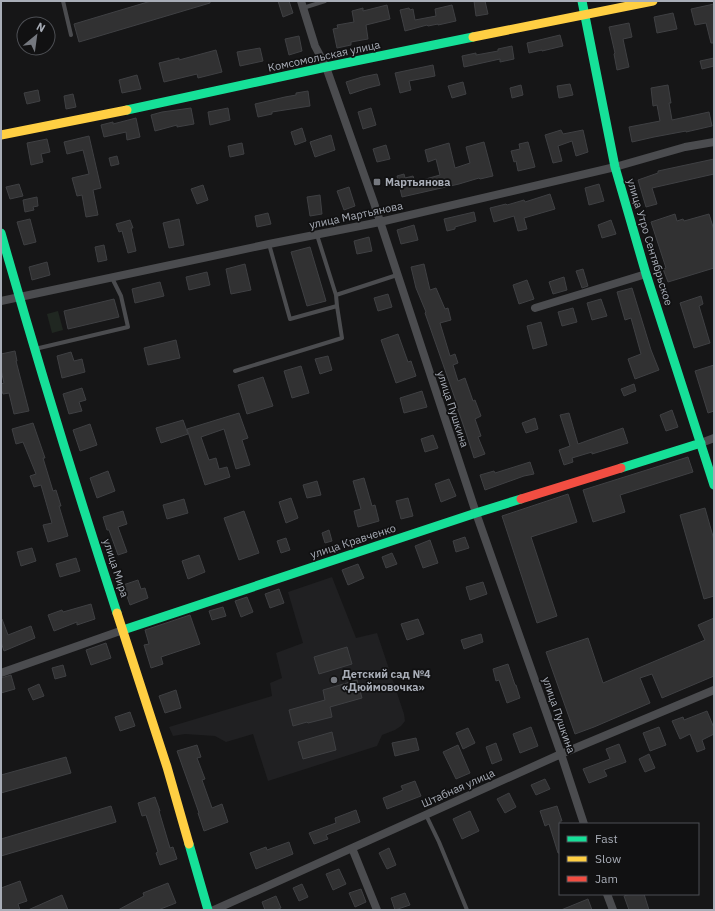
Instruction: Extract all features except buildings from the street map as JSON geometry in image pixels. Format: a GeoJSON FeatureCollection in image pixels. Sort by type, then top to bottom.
{"type":"FeatureCollection","features":[{"type":"Feature","properties":{"kind":"main road","name":"улица Утро Сентябрьское"},"geometry":{"type":"LineString","coordinates":[[582,1],[615,167],[646,274],[714,485]]}},
{"type":"Feature","properties":{"kind":"main road","name":"Комсомольская улица"},"geometry":{"type":"LineString","coordinates":[[1,135],[653,1]]}},
{"type":"Feature","properties":{"kind":"main road","name":"улица Мира"},"geometry":{"type":"LineString","coordinates":[[1,233],[19,297],[84,508],[167,767],[208,910]]}},
{"type":"Feature","properties":{"kind":"main road","name":"улица Кравченко"},"geometry":{"type":"LineString","coordinates":[[123,630],[476,513],[701,442]]}},
{"type":"Feature","properties":{"kind":"street","name":"улица Пушкина"},"geometry":{"type":"LineString","coordinates":[[302,5],[315,46],[326,67],[380,222],[476,513],[561,754],[584,823]]}},
{"type":"Feature","properties":{"kind":"street","name":"улица Мартьянова"},"geometry":{"type":"LineString","coordinates":[[1,301],[380,222],[615,167],[685,147],[714,142]]}},
{"type":"Feature","properties":{"kind":"street"},"geometry":{"type":"LineString","coordinates":[[535,308],[646,274]]}},
{"type":"Feature","properties":{"kind":"street","name":"улица Кравченко"},"geometry":{"type":"LineString","coordinates":[[701,442],[714,438]]}},
{"type":"Feature","properties":{"kind":"street","name":"улица Кравченко"},"geometry":{"type":"LineString","coordinates":[[1,673],[123,630]]}},
{"type":"Feature","properties":{"kind":"street","name":"Штабная улица"},"geometry":{"type":"LineString","coordinates":[[214,910],[561,754],[714,690]]}},
{"type":"Feature","properties":{"kind":"street"},"geometry":{"type":"LineString","coordinates":[[352,848],[376,910]]}},
{"type":"Feature","properties":{"kind":"street"},"geometry":{"type":"LineString","coordinates":[[607,895],[613,910]]}},
{"type":"Feature","properties":{"kind":"lane"},"geometry":{"type":"LineString","coordinates":[[63,1],[71,34]]}},
{"type":"Feature","properties":{"kind":"lane"},"geometry":{"type":"LineString","coordinates":[[302,5],[325,1]]}},
{"type":"Feature","properties":{"kind":"lane"},"geometry":{"type":"LineString","coordinates":[[234,371],[342,338],[336,295],[317,235]]}},
{"type":"Feature","properties":{"kind":"lane"},"geometry":{"type":"LineString","coordinates":[[269,244],[290,319],[337,306]]}},
{"type":"Feature","properties":{"kind":"lane"},"geometry":{"type":"LineString","coordinates":[[336,295],[397,274]]}},
{"type":"Feature","properties":{"kind":"lane"},"geometry":{"type":"LineString","coordinates":[[35,349],[128,326],[121,296],[112,278]]}},
{"type":"Feature","properties":{"kind":"lane"},"geometry":{"type":"LineString","coordinates":[[426,814],[467,910]]}},
{"type":"Feature","properties":{"kind":"shaded area"},"geometry":{"type":"Polygon","coordinates":[[[58,311],[63,330],[52,333],[47,314],[58,311]]]}},
{"type":"Feature","properties":{"kind":"shaded area","name":"Детский сад №4 «Дюймовочка»"},"geometry":{"type":"Polygon","coordinates":[[[332,577],[356,638],[377,633],[404,714],[405,721],[401,726],[382,735],[377,746],[268,781],[253,734],[226,742],[215,736],[185,734],[173,736],[169,727],[272,696],[270,683],[282,678],[276,653],[303,643],[288,592],[332,577]]]}},
{"type":"Feature","properties":{"kind":"traffic: fast"},"geometry":{"type":"LineString","coordinates":[[582,1],[615,167],[646,274],[714,485]]}},
{"type":"Feature","properties":{"kind":"traffic: fast"},"geometry":{"type":"LineString","coordinates":[[127,110],[473,37]]}},
{"type":"Feature","properties":{"kind":"traffic: fast"},"geometry":{"type":"LineString","coordinates":[[1,233],[57,423],[117,613]]}},
{"type":"Feature","properties":{"kind":"traffic: fast"},"geometry":{"type":"LineString","coordinates":[[621,468],[701,443]]}},
{"type":"Feature","properties":{"kind":"traffic: fast"},"geometry":{"type":"LineString","coordinates":[[123,630],[521,499]]}},
{"type":"Feature","properties":{"kind":"traffic: fast"},"geometry":{"type":"LineString","coordinates":[[189,844],[208,910]]}},
{"type":"Feature","properties":{"kind":"traffic: slow"},"geometry":{"type":"LineString","coordinates":[[473,37],[653,1]]}},
{"type":"Feature","properties":{"kind":"traffic: slow"},"geometry":{"type":"LineString","coordinates":[[1,135],[127,110]]}},
{"type":"Feature","properties":{"kind":"traffic: slow"},"geometry":{"type":"LineString","coordinates":[[117,613],[167,767],[189,844]]}},
{"type":"Feature","properties":{"kind":"traffic: jam"},"geometry":{"type":"LineString","coordinates":[[521,499],[621,468]]}},
{"type":"Feature","properties":{"kind":"place","name":"Мартьянова"},"geometry":{"type":"Point","coordinates":[377,182]}},
{"type":"Feature","properties":{"kind":"place","name":"Детский сад №4 «Дюймовочка»"},"geometry":{"type":"Point","coordinates":[334,680]}}]}
